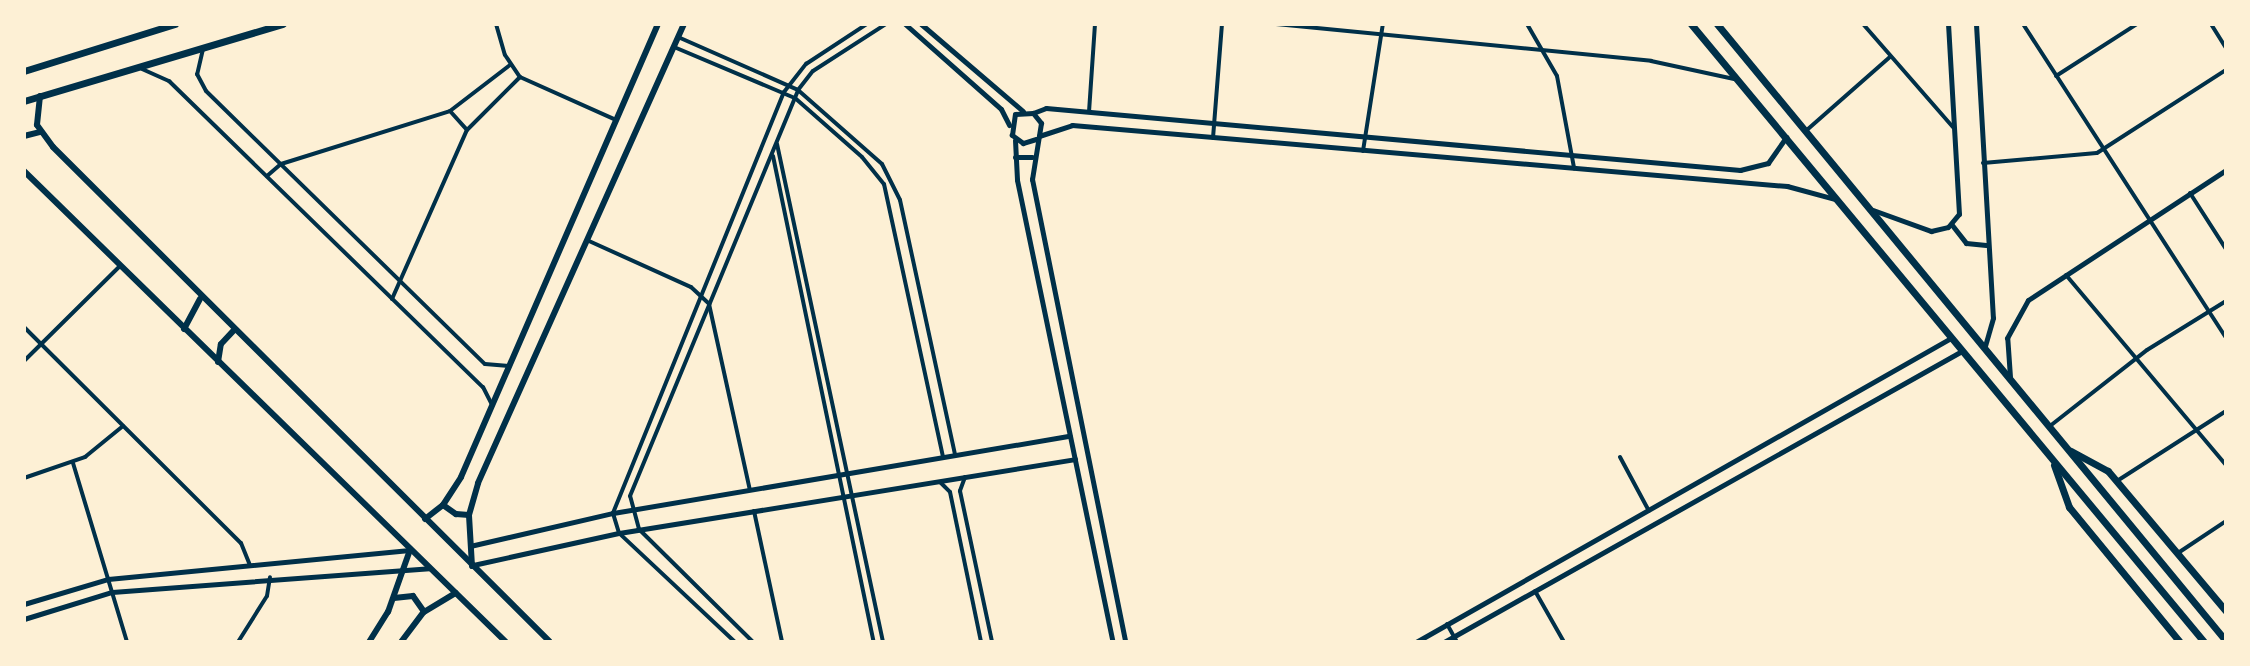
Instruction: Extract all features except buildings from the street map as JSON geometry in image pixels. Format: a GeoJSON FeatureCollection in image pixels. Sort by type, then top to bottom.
{"type":"FeatureCollection","features":[{"type":"Feature","properties":{"kind":"main road"},"geometry":{"type":"LineString","coordinates":[[24,71],[175,24]]}},
{"type":"Feature","properties":{"kind":"main road"},"geometry":{"type":"LineString","coordinates":[[24,101],[281,24]]}},
{"type":"Feature","properties":{"kind":"main road"},"geometry":{"type":"LineString","coordinates":[[425,519],[443,505],[456,486],[658,24]]}},
{"type":"Feature","properties":{"kind":"main road"},"geometry":{"type":"LineString","coordinates":[[472,566],[469,515],[478,483],[684,24]]}},
{"type":"Feature","properties":{"kind":"main road"},"geometry":{"type":"LineString","coordinates":[[1691,24],[2204,642]]}},
{"type":"Feature","properties":{"kind":"main road"},"geometry":{"type":"LineString","coordinates":[[1717,24],[1808,129],[2226,641]]}},
{"type":"Feature","properties":{"kind":"main road"},"geometry":{"type":"LineString","coordinates":[[40,96],[40,132],[200,299],[550,642]]}},
{"type":"Feature","properties":{"kind":"main road"},"geometry":{"type":"LineString","coordinates":[[24,136],[40,132]]}},
{"type":"Feature","properties":{"kind":"main road"},"geometry":{"type":"LineString","coordinates":[[24,171],[506,642]]}},
{"type":"Feature","properties":{"kind":"main road"},"geometry":{"type":"LineString","coordinates":[[184,329],[200,299]]}},
{"type":"Feature","properties":{"kind":"main road"},"geometry":{"type":"LineString","coordinates":[[218,362],[221,344],[233,331]]}},
{"type":"Feature","properties":{"kind":"main road"},"geometry":{"type":"LineString","coordinates":[[2070,451],[2096,462],[2117,481],[2226,611]]}},
{"type":"Feature","properties":{"kind":"main road"},"geometry":{"type":"LineString","coordinates":[[2054,463],[2069,507],[2180,642]]}},
{"type":"Feature","properties":{"kind":"main road"},"geometry":{"type":"LineString","coordinates":[[443,505],[456,514],[469,515]]}},
{"type":"Feature","properties":{"kind":"main road"},"geometry":{"type":"LineString","coordinates":[[369,642],[394,598],[410,550]]}},
{"type":"Feature","properties":{"kind":"main road"},"geometry":{"type":"LineString","coordinates":[[401,642],[424,612],[456,593]]}},
{"type":"Feature","properties":{"kind":"main road"},"geometry":{"type":"LineString","coordinates":[[394,598],[413,596],[424,612]]}},
{"type":"Feature","properties":{"kind":"street"},"geometry":{"type":"LineString","coordinates":[[496,24],[510,65],[520,77],[616,120]]}},
{"type":"Feature","properties":{"kind":"street"},"geometry":{"type":"LineString","coordinates":[[735,642],[619,533],[613,513],[784,92],[806,64],[867,24]]}},
{"type":"Feature","properties":{"kind":"street"},"geometry":{"type":"LineString","coordinates":[[753,642],[639,529],[630,511],[632,489],[798,90],[813,71],[886,24]]}},
{"type":"Feature","properties":{"kind":"street"},"geometry":{"type":"LineString","coordinates":[[905,24],[1001,109],[1015,139],[1014,157],[1113,642]]}},
{"type":"Feature","properties":{"kind":"street"},"geometry":{"type":"LineString","coordinates":[[921,24],[1008,103],[1033,113],[1046,108],[1750,170],[1775,157],[1787,136]]}},
{"type":"Feature","properties":{"kind":"street"},"geometry":{"type":"LineString","coordinates":[[1089,112],[1095,24]]}},
{"type":"Feature","properties":{"kind":"street"},"geometry":{"type":"LineString","coordinates":[[1213,138],[1222,24]]}},
{"type":"Feature","properties":{"kind":"street"},"geometry":{"type":"LineString","coordinates":[[1276,24],[1382,32],[1681,65],[1740,81]]}},
{"type":"Feature","properties":{"kind":"street"},"geometry":{"type":"LineString","coordinates":[[1363,151],[1383,24]]}},
{"type":"Feature","properties":{"kind":"street"},"geometry":{"type":"LineString","coordinates":[[1527,24],[1545,50],[1557,76],[1574,155],[1574,170]]}},
{"type":"Feature","properties":{"kind":"street"},"geometry":{"type":"LineString","coordinates":[[1863,24],[1955,129]]}},
{"type":"Feature","properties":{"kind":"street"},"geometry":{"type":"LineString","coordinates":[[1948,24],[1961,205],[1952,225]]}},
{"type":"Feature","properties":{"kind":"street"},"geometry":{"type":"LineString","coordinates":[[1976,24],[1986,245],[1993,318],[1985,346]]}},
{"type":"Feature","properties":{"kind":"street"},"geometry":{"type":"LineString","coordinates":[[2023,24],[2226,338]]}},
{"type":"Feature","properties":{"kind":"street"},"geometry":{"type":"LineString","coordinates":[[2056,76],[2137,24]]}},
{"type":"Feature","properties":{"kind":"street"},"geometry":{"type":"LineString","coordinates":[[2211,24],[2226,48]]}},
{"type":"Feature","properties":{"kind":"street"},"geometry":{"type":"LineString","coordinates":[[678,37],[798,90],[868,149],[893,181],[955,455]]}},
{"type":"Feature","properties":{"kind":"street"},"geometry":{"type":"LineString","coordinates":[[204,47],[196,65],[200,83],[485,364],[509,366]]}},
{"type":"Feature","properties":{"kind":"street"},"geometry":{"type":"LineString","coordinates":[[674,47],[795,98],[868,163],[890,200],[943,457]]}},
{"type":"Feature","properties":{"kind":"street"},"geometry":{"type":"LineString","coordinates":[[1808,129],[1890,57]]}},
{"type":"Feature","properties":{"kind":"street"},"geometry":{"type":"LineString","coordinates":[[267,176],[281,164],[450,111],[510,65]]}},
{"type":"Feature","properties":{"kind":"street"},"geometry":{"type":"LineString","coordinates":[[136,68],[169,81],[483,387],[492,406]]}},
{"type":"Feature","properties":{"kind":"street"},"geometry":{"type":"LineString","coordinates":[[1983,163],[2081,157],[2104,150],[2226,70]]}},
{"type":"Feature","properties":{"kind":"street"},"geometry":{"type":"LineString","coordinates":[[392,299],[467,130],[520,77]]}},
{"type":"Feature","properties":{"kind":"street"},"geometry":{"type":"LineString","coordinates":[[1001,109],[1008,103]]}},
{"type":"Feature","properties":{"kind":"street"},"geometry":{"type":"LineString","coordinates":[[450,111],[467,130]]}},
{"type":"Feature","properties":{"kind":"street"},"geometry":{"type":"LineString","coordinates":[[1010,126],[1024,111]]}},
{"type":"Feature","properties":{"kind":"street"},"geometry":{"type":"LineString","coordinates":[[1033,113],[1041,123],[1032,157],[1034,192],[1125,642]]}},
{"type":"Feature","properties":{"kind":"street"},"geometry":{"type":"LineString","coordinates":[[1015,139],[1037,138],[1072,125],[1787,186],[1840,201]]}},
{"type":"Feature","properties":{"kind":"street"},"geometry":{"type":"LineString","coordinates":[[776,143],[883,642]]}},
{"type":"Feature","properties":{"kind":"street"},"geometry":{"type":"LineString","coordinates":[[772,154],[874,642]]}},
{"type":"Feature","properties":{"kind":"street"},"geometry":{"type":"LineString","coordinates":[[1014,157],[1032,157]]}},
{"type":"Feature","properties":{"kind":"street"},"geometry":{"type":"LineString","coordinates":[[2010,378],[2006,350],[2015,316],[2028,300],[2226,170]]}},
{"type":"Feature","properties":{"kind":"street"},"geometry":{"type":"LineString","coordinates":[[2190,193],[2226,249]]}},
{"type":"Feature","properties":{"kind":"street"},"geometry":{"type":"LineString","coordinates":[[1873,210],[1927,230],[1952,225]]}},
{"type":"Feature","properties":{"kind":"street"},"geometry":{"type":"LineString","coordinates":[[1952,225],[1966,243],[1986,245]]}},
{"type":"Feature","properties":{"kind":"street"},"geometry":{"type":"LineString","coordinates":[[589,241],[701,294],[709,304],[750,490]]}},
{"type":"Feature","properties":{"kind":"street"},"geometry":{"type":"LineString","coordinates":[[24,361],[120,266]]}},
{"type":"Feature","properties":{"kind":"street"},"geometry":{"type":"LineString","coordinates":[[2066,275],[2226,465]]}},
{"type":"Feature","properties":{"kind":"street"},"geometry":{"type":"LineString","coordinates":[[2050,426],[2137,358],[2226,301]]}},
{"type":"Feature","properties":{"kind":"street"},"geometry":{"type":"LineString","coordinates":[[24,327],[241,543],[250,565]]}},
{"type":"Feature","properties":{"kind":"street"},"geometry":{"type":"LineString","coordinates":[[1416,642],[1951,338]]}},
{"type":"Feature","properties":{"kind":"street"},"geometry":{"type":"LineString","coordinates":[[1444,642],[1456,639],[1535,591],[1962,351]]}},
{"type":"Feature","properties":{"kind":"street"},"geometry":{"type":"LineString","coordinates":[[2117,481],[2226,411]]}},
{"type":"Feature","properties":{"kind":"street"},"geometry":{"type":"LineString","coordinates":[[24,478],[73,463],[123,425]]}},
{"type":"Feature","properties":{"kind":"street"},"geometry":{"type":"LineString","coordinates":[[470,546],[613,513],[1070,436]]}},
{"type":"Feature","properties":{"kind":"street"},"geometry":{"type":"LineString","coordinates":[[1620,457],[1656,523]]}},
{"type":"Feature","properties":{"kind":"street"},"geometry":{"type":"LineString","coordinates":[[472,566],[639,529],[1075,459]]}},
{"type":"Feature","properties":{"kind":"street"},"geometry":{"type":"LineString","coordinates":[[73,463],[127,642]]}},
{"type":"Feature","properties":{"kind":"street"},"geometry":{"type":"LineString","coordinates":[[966,476],[960,491],[992,642]]}},
{"type":"Feature","properties":{"kind":"street"},"geometry":{"type":"LineString","coordinates":[[938,481],[950,492],[981,642]]}},
{"type":"Feature","properties":{"kind":"street"},"geometry":{"type":"LineString","coordinates":[[754,511],[782,642]]}},
{"type":"Feature","properties":{"kind":"street"},"geometry":{"type":"LineString","coordinates":[[2178,554],[2226,521]]}},
{"type":"Feature","properties":{"kind":"street"},"geometry":{"type":"LineString","coordinates":[[24,604],[108,579],[410,550]]}},
{"type":"Feature","properties":{"kind":"street"},"geometry":{"type":"LineString","coordinates":[[24,619],[112,592],[270,577],[429,568]]}},
{"type":"Feature","properties":{"kind":"street"},"geometry":{"type":"LineString","coordinates":[[238,642],[270,590],[270,577]]}},
{"type":"Feature","properties":{"kind":"street"},"geometry":{"type":"LineString","coordinates":[[1535,591],[1564,642]]}},
{"type":"Feature","properties":{"kind":"street"},"geometry":{"type":"LineString","coordinates":[[1447,624],[1456,639]]}}]}
